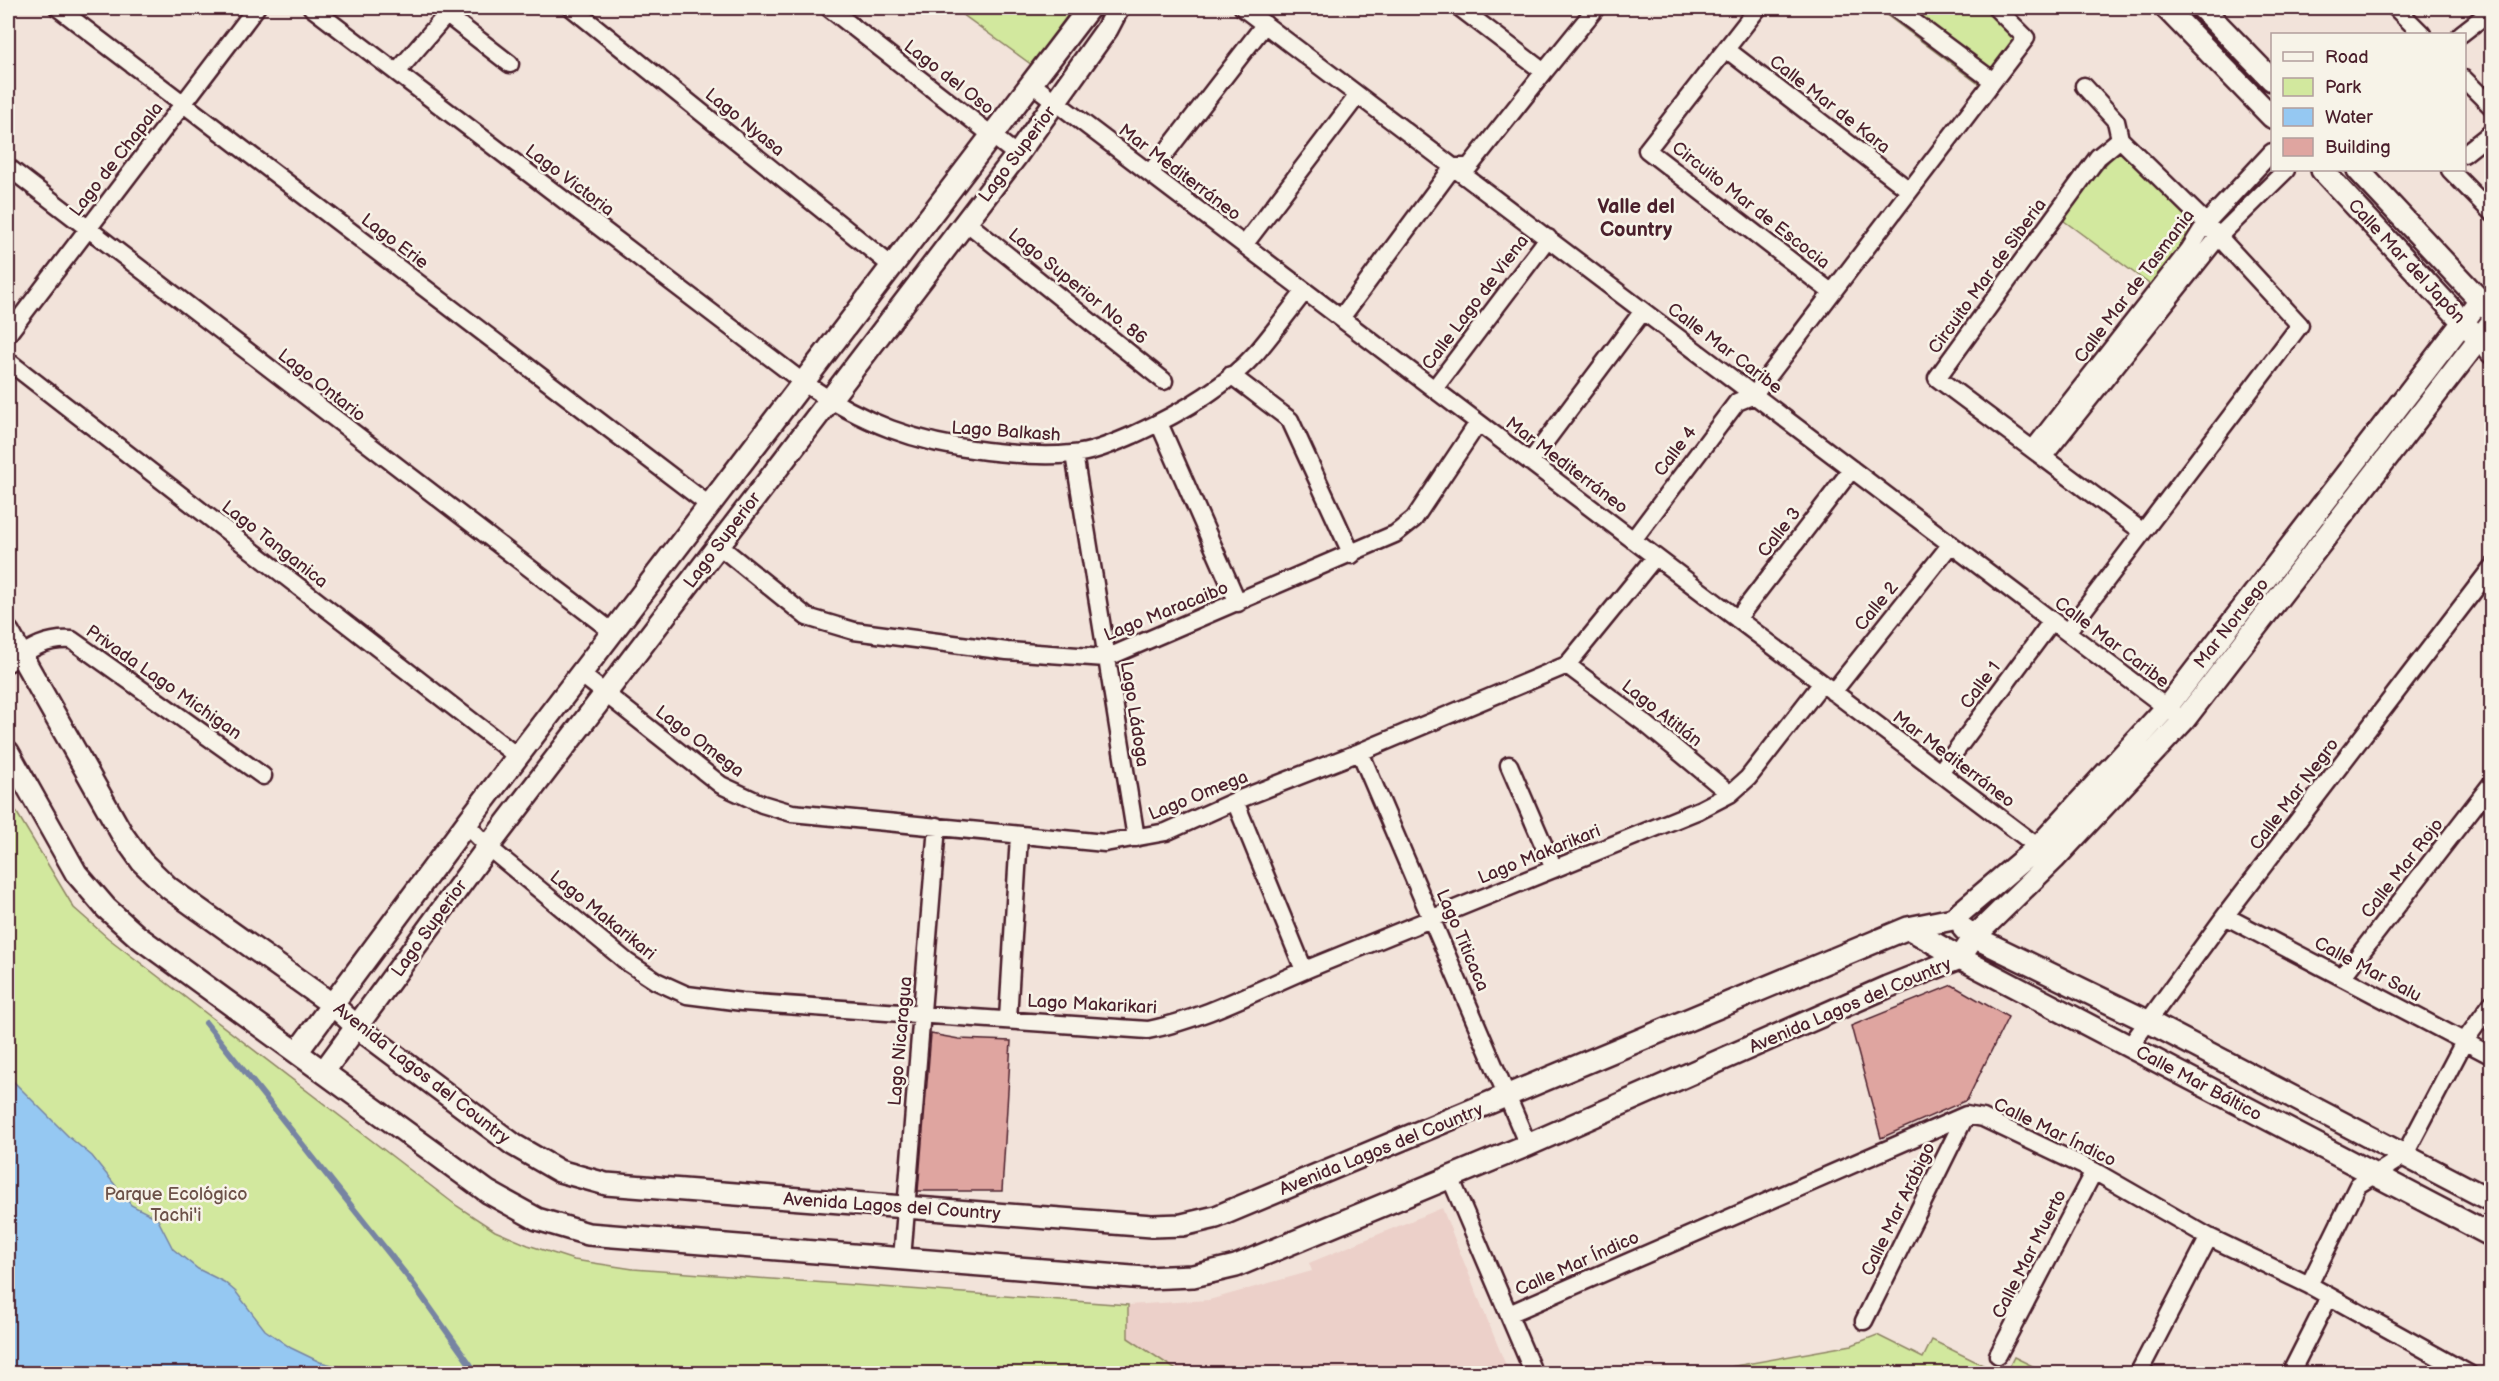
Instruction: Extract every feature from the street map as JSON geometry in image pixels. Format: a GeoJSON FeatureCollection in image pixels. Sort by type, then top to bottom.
{"type":"FeatureCollection","features":[{"type":"Feature","properties":{"kind":"street","name":"Lago Erie"},"geometry":{"type":"LineString","coordinates":[[58,8],[710,505]]}},
{"type":"Feature","properties":{"kind":"street","name":"Lago de Chapala"},"geometry":{"type":"LineString","coordinates":[[8,334],[256,8]]}},
{"type":"Feature","properties":{"kind":"street","name":"Lago Victoria"},"geometry":{"type":"LineString","coordinates":[[312,8],[804,383]]}},
{"type":"Feature","properties":{"kind":"street","name":"Lago Nyasa"},"geometry":{"type":"LineString","coordinates":[[572,8],[893,267]]}},
{"type":"Feature","properties":{"kind":"street","name":"Lago del Oso"},"geometry":{"type":"LineString","coordinates":[[829,8],[1017,155]]}},
{"type":"Feature","properties":{"kind":"street","name":"Lago Superior"},"geometry":{"type":"LineString","coordinates":[[297,1052],[466,824],[1089,8]]}},
{"type":"Feature","properties":{"kind":"street","name":"Lago Superior"},"geometry":{"type":"LineString","coordinates":[[324,1071],[488,847],[1017,155],[1107,29],[1118,8]]}},
{"type":"Feature","properties":{"kind":"street","name":"Calle Mar Caribe"},"geometry":{"type":"LineString","coordinates":[[1243,8],[2184,720]]}},
{"type":"Feature","properties":{"kind":"street"},"geometry":{"type":"LineString","coordinates":[[1460,8],[1544,72]]}},
{"type":"Feature","properties":{"kind":"street"},"geometry":{"type":"LineString","coordinates":[[1341,318],[1453,167],[1469,167],[1596,8]]}},
{"type":"Feature","properties":{"kind":"street","name":"Circuito Mar de Escocia"},"geometry":{"type":"LineString","coordinates":[[1758,8],[1647,150],[1831,292]]}},
{"type":"Feature","properties":{"kind":"street"},"geometry":{"type":"LineString","coordinates":[[1895,8],[1993,81]]}},
{"type":"Feature","properties":{"kind":"street","name":"Circuito Mar de Escocia"},"geometry":{"type":"LineString","coordinates":[[1754,395],[2026,39],[1996,8]]}},
{"type":"Feature","properties":{"kind":"street"},"geometry":{"type":"LineString","coordinates":[[2166,8],[2271,116]]}},
{"type":"Feature","properties":{"kind":"street"},"geometry":{"type":"LineString","coordinates":[[2202,8],[2271,79]]}},
{"type":"Feature","properties":{"kind":"street"},"geometry":{"type":"LineString","coordinates":[[2396,8],[2421,33]]}},
{"type":"Feature","properties":{"kind":"street"},"geometry":{"type":"LineString","coordinates":[[2463,33],[2492,10]]}},
{"type":"Feature","properties":{"kind":"street"},"geometry":{"type":"LineString","coordinates":[[397,72],[442,11],[510,64]]}},
{"type":"Feature","properties":{"kind":"street"},"geometry":{"type":"LineString","coordinates":[[1150,173],[1264,24]]}},
{"type":"Feature","properties":{"kind":"street","name":"Calle Mar de Kara"},"geometry":{"type":"LineString","coordinates":[[1726,49],[1910,190]]}},
{"type":"Feature","properties":{"kind":"street"},"geometry":{"type":"LineString","coordinates":[[2466,81],[2492,107]]}},
{"type":"Feature","properties":{"kind":"street","name":"Mar Mediterráneo"},"geometry":{"type":"LineString","coordinates":[[1032,84],[2046,853]]}},
{"type":"Feature","properties":{"kind":"street"},"geometry":{"type":"LineString","coordinates":[[2067,632],[2300,325],[2219,236],[2120,140],[2116,122],[2084,86]]}},
{"type":"Feature","properties":{"kind":"street"},"geometry":{"type":"LineString","coordinates":[[1244,245],[1358,95]]}},
{"type":"Feature","properties":{"kind":"street"},"geometry":{"type":"LineString","coordinates":[[2466,152],[2492,132]]}},
{"type":"Feature","properties":{"kind":"street","name":"Circuito Mar de Siberia"},"geometry":{"type":"LineString","coordinates":[[2120,140],[2098,157],[1937,378],[2143,532]]}},
{"type":"Feature","properties":{"kind":"street","name":"Calle Mar de Tasmania"},"geometry":{"type":"LineString","coordinates":[[2038,452],[2189,250],[2206,223],[2271,153]]}},
{"type":"Feature","properties":{"kind":"street","name":"Lago Ontario"},"geometry":{"type":"LineString","coordinates":[[8,167],[614,633]]}},
{"type":"Feature","properties":{"kind":"street","name":"Calle Mar de Tasmania"},"geometry":{"type":"LineString","coordinates":[[2038,452],[2219,236],[2285,171]]}},
{"type":"Feature","properties":{"kind":"street","name":"Calle Mar del Japón"},"geometry":{"type":"LineString","coordinates":[[2323,171],[2464,322],[2487,338]]}},
{"type":"Feature","properties":{"kind":"street","name":"Calle Mar del Japón"},"geometry":{"type":"LineString","coordinates":[[2359,171],[2486,307]]}},
{"type":"Feature","properties":{"kind":"street"},"geometry":{"type":"LineString","coordinates":[[2451,171],[2492,213]]}},
{"type":"Feature","properties":{"kind":"street","name":"Lago Superior No. 86"},"geometry":{"type":"LineString","coordinates":[[966,222],[1164,381]]}},
{"type":"Feature","properties":{"kind":"street","name":"Calle Lago de Viena"},"geometry":{"type":"LineString","coordinates":[[1434,389],[1548,238]]}},
{"type":"Feature","properties":{"kind":"street","name":"Lago Balkash"},"geometry":{"type":"LineString","coordinates":[[804,383],[830,400],[900,434],[943,446],[1017,454],[1074,454],[1112,444],[1159,423],[1231,375],[1256,353],[1305,291]]}},
{"type":"Feature","properties":{"kind":"street","name":"Mar Noruego"},"geometry":{"type":"LineString","coordinates":[[1974,937],[2167,707],[2464,322],[2486,307]]}},
{"type":"Feature","properties":{"kind":"street"},"geometry":{"type":"LineString","coordinates":[[1530,462],[1643,310]]}},
{"type":"Feature","properties":{"kind":"street","name":"Mar Noruego"},"geometry":{"type":"LineString","coordinates":[[1953,919],[2046,853],[2184,720],[2487,338]]}},
{"type":"Feature","properties":{"kind":"street","name":"Lago Tanganica"},"geometry":{"type":"LineString","coordinates":[[8,362],[518,756]]}},
{"type":"Feature","properties":{"kind":"street"},"geometry":{"type":"LineString","coordinates":[[1231,375],[1290,420],[1352,555]]}},
{"type":"Feature","properties":{"kind":"street","name":"Calle 4"},"geometry":{"type":"LineString","coordinates":[[1633,540],[1737,402],[1754,395]]}},
{"type":"Feature","properties":{"kind":"street"},"geometry":{"type":"LineString","coordinates":[[1159,423],[1238,603]]}},
{"type":"Feature","properties":{"kind":"street","name":"Lago Maracaibo"},"geometry":{"type":"LineString","coordinates":[[718,545],[807,617],[854,632],[1006,651],[1106,658],[1352,555],[1395,534],[1414,519],[1478,423]]}},
{"type":"Feature","properties":{"kind":"street","name":"Lago Ládoga"},"geometry":{"type":"LineString","coordinates":[[1074,454],[1136,838]]}},
{"type":"Feature","properties":{"kind":"street","name":"Calle 3"},"geometry":{"type":"LineString","coordinates":[[1737,619],[1852,469]]}},
{"type":"Feature","properties":{"kind":"street","name":"Calle 2"},"geometry":{"type":"LineString","coordinates":[[1828,688],[1951,544]]}},
{"type":"Feature","properties":{"kind":"street","name":"Lago Omega"},"geometry":{"type":"LineString","coordinates":[[582,675],[721,785],[762,804],[792,813],[1105,843],[1166,832],[1235,801],[1360,752],[1567,665],[1656,557]]}},
{"type":"Feature","properties":{"kind":"street","name":"Calle Mar Negro"},"geometry":{"type":"LineString","coordinates":[[2130,1046],[2225,916],[2492,567]]}},
{"type":"Feature","properties":{"kind":"street","name":"Calle 1"},"geometry":{"type":"LineString","coordinates":[[1940,772],[2052,621]]}},
{"type":"Feature","properties":{"kind":"street","name":"Avenida Lagos del Country"},"geometry":{"type":"LineString","coordinates":[[8,632],[14,659],[122,834],[142,862],[169,888],[333,1005],[357,1027],[514,1145],[559,1171],[606,1184],[1152,1226],[1182,1225],[1216,1217],[1908,928],[1953,919]]}},
{"type":"Feature","properties":{"kind":"street","name":"Privada Lago Michigan"},"geometry":{"type":"LineString","coordinates":[[14,659],[33,646],[54,639],[72,640],[263,776]]}},
{"type":"Feature","properties":{"kind":"street","name":"Lago Atitlán"},"geometry":{"type":"LineString","coordinates":[[1567,665],[1647,724],[1730,794]]}},
{"type":"Feature","properties":{"kind":"street","name":"Lago Makarikari"},"geometry":{"type":"LineString","coordinates":[[466,824],[488,847],[627,962],[656,981],[687,995],[742,1002],[1148,1030],[1175,1025],[1208,1013],[1304,970],[1699,810],[1730,794],[1748,778],[1828,688]]}},
{"type":"Feature","properties":{"kind":"street","name":"Avenida Lagos del Country"},"geometry":{"type":"LineString","coordinates":[[8,752],[76,873],[106,908],[137,936],[488,1192],[537,1219],[588,1234],[1144,1278],[1192,1276],[1236,1266],[1528,1145],[1887,987],[1960,958],[1974,937]]}},
{"type":"Feature","properties":{"kind":"street","name":"Lago Titicaca"},"geometry":{"type":"LineString","coordinates":[[1360,752],[1433,918],[1528,1145]]}},
{"type":"Feature","properties":{"kind":"street"},"geometry":{"type":"LineString","coordinates":[[1509,765],[1554,869]]}},
{"type":"Feature","properties":{"kind":"street","name":"Calle Mar Rojo"},"geometry":{"type":"LineString","coordinates":[[2342,977],[2492,783]]}},
{"type":"Feature","properties":{"kind":"street"},"geometry":{"type":"LineString","coordinates":[[1235,801],[1304,970]]}},
{"type":"Feature","properties":{"kind":"street","name":"Lago Nicaragua"},"geometry":{"type":"LineString","coordinates":[[902,1259],[938,826]]}},
{"type":"Feature","properties":{"kind":"street"},"geometry":{"type":"LineString","coordinates":[[1008,1019],[1019,836]]}},
{"type":"Feature","properties":{"kind":"street","name":"Calle Mar Salu"},"geometry":{"type":"LineString","coordinates":[[2225,916],[2492,1056]]}},
{"type":"Feature","properties":{"kind":"street","name":"Calle Mar Báltico"},"geometry":{"type":"LineString","coordinates":[[1953,919],[1974,937],[2149,1022],[2492,1201]]}},
{"type":"Feature","properties":{"kind":"street","name":"Calle Mar Báltico"},"geometry":{"type":"LineString","coordinates":[[1908,928],[1960,958],[2492,1236]]}},
{"type":"Feature","properties":{"kind":"street"},"geometry":{"type":"LineString","coordinates":[[2309,1285],[2358,1185],[2404,1156],[2464,1042],[2492,1004]]}},
{"type":"Feature","properties":{"kind":"street","name":"Calle Mar Índico"},"geometry":{"type":"LineString","coordinates":[[1509,1314],[1966,1115],[1983,1118],[2094,1171],[2209,1237],[2309,1285],[2438,1366],[2469,1374]]}},
{"type":"Feature","properties":{"kind":"street","name":"Calle Mar Arábigo"},"geometry":{"type":"LineString","coordinates":[[1864,1321],[1966,1115]]}},
{"type":"Feature","properties":{"kind":"street","name":"Calle Mar Muerto"},"geometry":{"type":"LineString","coordinates":[[1998,1355],[2094,1171]]}},
{"type":"Feature","properties":{"kind":"street"},"geometry":{"type":"LineString","coordinates":[[1450,1177],[1534,1374]]}},
{"type":"Feature","properties":{"kind":"street"},"geometry":{"type":"LineString","coordinates":[[2138,1374],[2209,1237]]}},
{"type":"Feature","properties":{"kind":"street"},"geometry":{"type":"LineString","coordinates":[[2290,1374],[2329,1297]]}},
{"type":"Feature","properties":{"kind":"shaded area"},"geometry":{"type":"Polygon","coordinates":[[[1442,1208],[1509,1373],[1181,1373],[1128,1338],[1128,1305],[1209,1300],[1312,1271],[1309,1263],[1442,1208]]]}},
{"type":"Feature","properties":{"kind":"green space"},"geometry":{"type":"Polygon","coordinates":[[[967,8],[1073,8],[1032,65],[962,14],[967,8]]]}},
{"type":"Feature","properties":{"kind":"green space"},"geometry":{"type":"Polygon","coordinates":[[[1877,8],[1987,8],[2023,45],[1988,91],[1877,8]]]}},
{"type":"Feature","properties":{"kind":"green space"},"geometry":{"type":"Polygon","coordinates":[[[2119,149],[2199,230],[2156,289],[2060,218],[2119,149]]]}},
{"type":"Feature","properties":{"kind":"green space","name":"Parque Ecológico Tachi'i"},"geometry":{"type":"Polygon","coordinates":[[[8,798],[74,908],[108,938],[457,1206],[495,1231],[574,1260],[633,1269],[1128,1305],[1128,1338],[1181,1373],[8,1373],[8,798]]]}},
{"type":"Feature","properties":{"kind":"green space"},"geometry":{"type":"Polygon","coordinates":[[[1877,1335],[1923,1358],[1932,1340],[1999,1373],[1696,1373],[1852,1345],[1877,1335]]]}},
{"type":"Feature","properties":{"kind":"green space"},"geometry":{"type":"Polygon","coordinates":[[[2014,1357],[2047,1373],[2006,1373],[2014,1357]]]}},
{"type":"Feature","properties":{"kind":"water"},"geometry":{"type":"Polygon","coordinates":[[[8,1076],[69,1137],[92,1156],[131,1205],[157,1218],[173,1249],[198,1269],[224,1282],[236,1292],[265,1330],[291,1348],[320,1362],[365,1373],[8,1373],[8,1076]]]}},
{"type":"Feature","properties":{"kind":"building"},"geometry":{"type":"Polygon","coordinates":[[[1952,985],[2008,1017],[1967,1100],[1881,1138],[1851,1026],[1952,985]]]}},
{"type":"Feature","properties":{"kind":"building"},"geometry":{"type":"Polygon","coordinates":[[[931,1034],[959,1039],[1011,1041],[1002,1191],[918,1191],[931,1034]]]}},
{"type":"Feature","properties":{"kind":"waterway"},"geometry":{"type":"LineString","coordinates":[[206,1023],[411,1281],[477,1374]]}},
{"type":"Feature","properties":{"kind":"district","name":"Valle del Country"},"geometry":{"type":"Point","coordinates":[1636,218]}}]}
